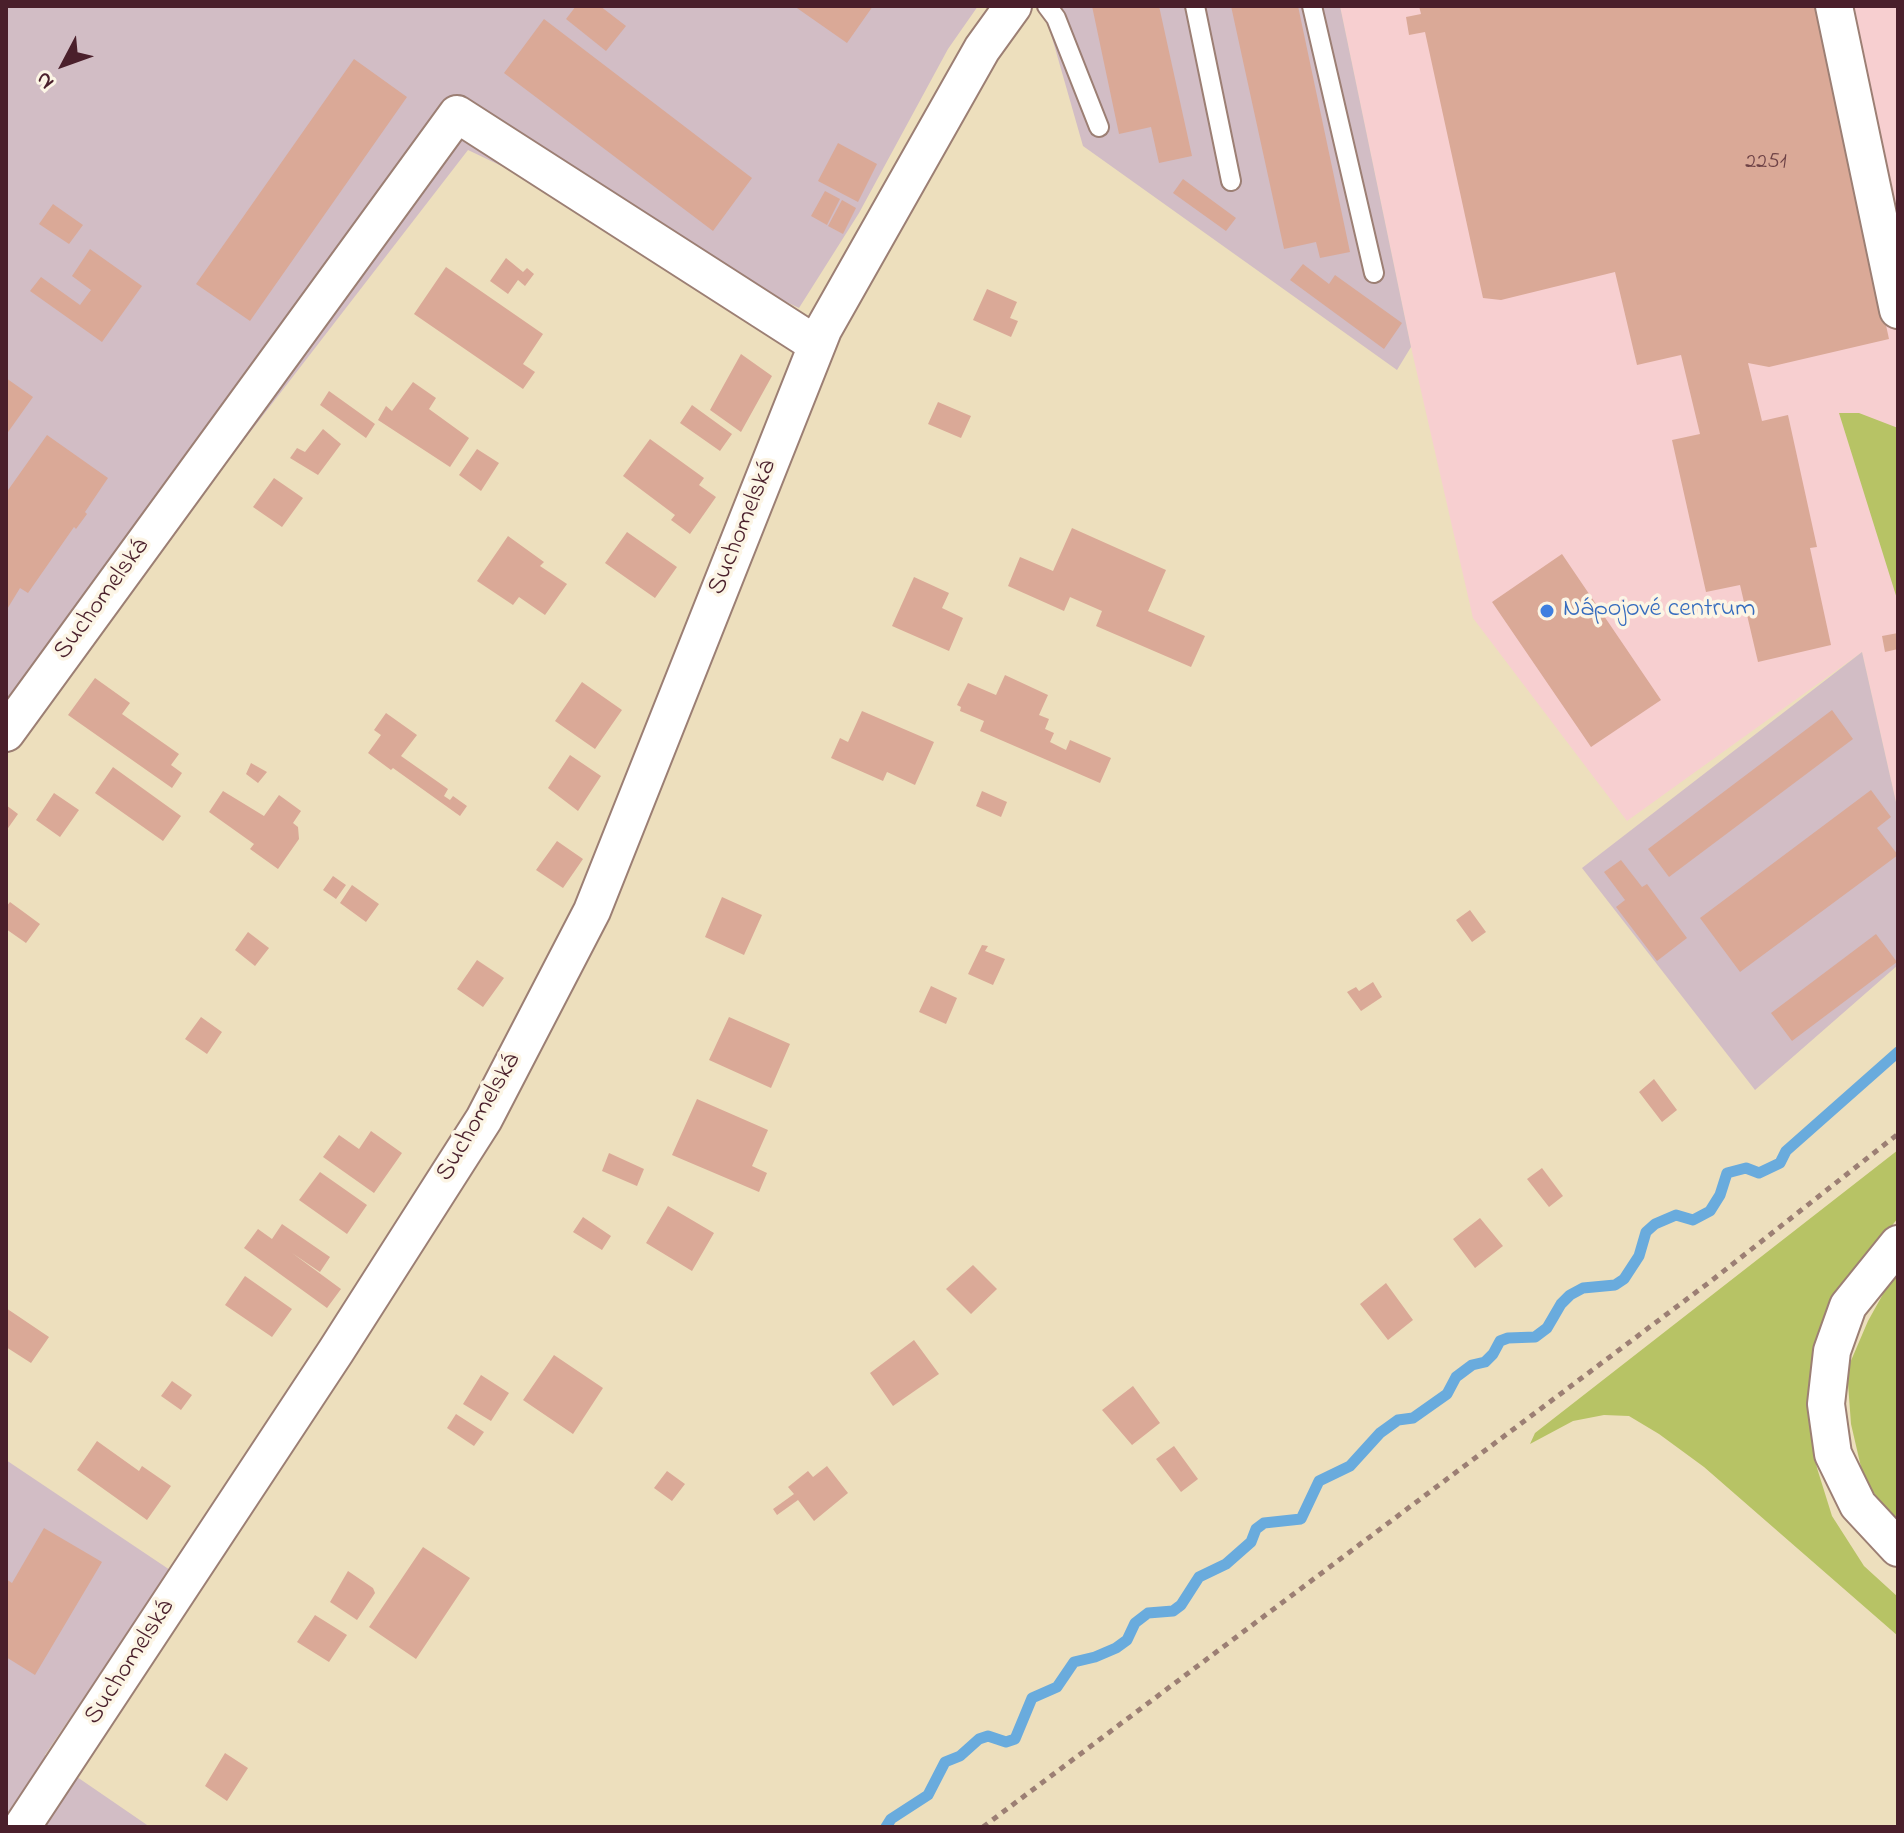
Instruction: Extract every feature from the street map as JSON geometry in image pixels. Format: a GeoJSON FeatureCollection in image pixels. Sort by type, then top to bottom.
{"type":"FeatureCollection","features":[{"type":"Feature","properties":{"kind":"street","name":"Suchomelská"},"geometry":{"type":"LineString","coordinates":[[22,1827],[336,1351],[484,1119],[592,911],[823,330],[982,49],[1013,6]]}},
{"type":"Feature","properties":{"kind":"street"},"geometry":{"type":"LineString","coordinates":[[1834,6],[1898,310]]}},
{"type":"Feature","properties":{"kind":"street","name":"Suchomelská"},"geometry":{"type":"LineString","coordinates":[[6,733],[457,114],[817,345]]}},
{"type":"Feature","properties":{"kind":"street"},"geometry":{"type":"LineString","coordinates":[[1898,1244],[1848,1306],[1832,1351],[1826,1404],[1833,1454],[1858,1505],[1898,1548]]}},
{"type":"Feature","properties":{"kind":"lane"},"geometry":{"type":"LineString","coordinates":[[1047,6],[1056,18],[1099,127]]}},
{"type":"Feature","properties":{"kind":"lane"},"geometry":{"type":"LineString","coordinates":[[1195,6],[1231,181]]}},
{"type":"Feature","properties":{"kind":"lane"},"geometry":{"type":"LineString","coordinates":[[1312,6],[1374,273]]}},
{"type":"Feature","properties":{"kind":"path"},"geometry":{"type":"LineString","coordinates":[[983,1827],[1687,1299],[1898,1134]]}},
{"type":"Feature","properties":{"kind":"shaded area"},"geometry":{"type":"Polygon","coordinates":[[[6,6],[978,6],[948,49],[859,213],[799,308],[468,150],[6,748],[6,6]]]}},
{"type":"Feature","properties":{"kind":"shaded area"},"geometry":{"type":"Polygon","coordinates":[[[1043,6],[1340,6],[1411,347],[1397,370],[1083,146],[1043,6]]]}},
{"type":"Feature","properties":{"kind":"shaded area"},"geometry":{"type":"Polygon","coordinates":[[[1340,6],[1898,6],[1898,811],[1862,652],[1627,821],[1473,618],[1411,347],[1340,6]]]}},
{"type":"Feature","properties":{"kind":"shaded area"},"geometry":{"type":"Polygon","coordinates":[[[1862,652],[1898,811],[1898,965],[1755,1090],[1582,868],[1862,652]]]}},
{"type":"Feature","properties":{"kind":"shaded area"},"geometry":{"type":"Polygon","coordinates":[[[6,1460],[170,1570],[45,1755],[150,1827],[6,1827],[6,1460]]]}},
{"type":"Feature","properties":{"kind":"green space"},"geometry":{"type":"Polygon","coordinates":[[[1839,413],[1859,413],[1898,428],[1898,602],[1839,413]]]}},
{"type":"Feature","properties":{"kind":"green space"},"geometry":{"type":"Polygon","coordinates":[[[1898,1150],[1898,1218],[1831,1302],[1810,1374],[1810,1423],[1817,1468],[1832,1516],[1864,1566],[1898,1597],[1898,1636],[1704,1467],[1629,1416],[1604,1415],[1573,1421],[1530,1444],[1535,1433],[1898,1150]]]}},
{"type":"Feature","properties":{"kind":"green space"},"geometry":{"type":"Polygon","coordinates":[[[1898,1267],[1898,1525],[1864,1480],[1851,1424],[1847,1370],[1868,1321],[1898,1267]]]}},
{"type":"Feature","properties":{"kind":"building"},"geometry":{"type":"Polygon","coordinates":[[[576,6],[600,6],[626,26],[606,51],[566,19],[576,6]]]}},
{"type":"Feature","properties":{"kind":"building"},"geometry":{"type":"Polygon","coordinates":[[[794,6],[873,6],[847,43],[794,6]]]}},
{"type":"Feature","properties":{"kind":"building"},"geometry":{"type":"Polygon","coordinates":[[[1092,6],[1159,6],[1192,156],[1159,163],[1151,127],[1119,134],[1092,6]]]}},
{"type":"Feature","properties":{"kind":"building"},"geometry":{"type":"Polygon","coordinates":[[[1231,6],[1298,6],[1350,252],[1320,258],[1316,242],[1284,249],[1231,6]]]}},
{"type":"Feature","properties":{"kind":"building"},"geometry":{"type":"Polygon","coordinates":[[[1419,6],[1817,6],[1889,339],[1769,367],[1748,363],[1762,421],[1788,415],[1817,547],[1810,548],[1831,645],[1758,662],[1740,585],[1706,592],[1672,440],[1700,434],[1681,355],[1637,365],[1615,272],[1501,300],[1483,298],[1425,32],[1409,35],[1406,17],[1421,14],[1419,6]]]}},
{"type":"Feature","properties":{"kind":"building"},"geometry":{"type":"Polygon","coordinates":[[[544,19],[752,178],[713,231],[504,73],[544,19]]]}},
{"type":"Feature","properties":{"kind":"building"},"geometry":{"type":"Polygon","coordinates":[[[354,59],[407,97],[250,321],[196,284],[354,59]]]}},
{"type":"Feature","properties":{"kind":"building"},"geometry":{"type":"Polygon","coordinates":[[[838,143],[877,164],[858,202],[818,181],[838,143]]]}},
{"type":"Feature","properties":{"kind":"building"},"geometry":{"type":"Polygon","coordinates":[[[1183,179],[1236,218],[1226,231],[1173,193],[1183,179]]]}},
{"type":"Feature","properties":{"kind":"building"},"geometry":{"type":"Polygon","coordinates":[[[825,191],[840,199],[827,225],[811,216],[825,191]]]}},
{"type":"Feature","properties":{"kind":"building"},"geometry":{"type":"Polygon","coordinates":[[[842,200],[856,208],[843,234],[828,226],[842,200]]]}},
{"type":"Feature","properties":{"kind":"building"},"geometry":{"type":"Polygon","coordinates":[[[53,204],[83,225],[69,244],[39,224],[53,204]]]}},
{"type":"Feature","properties":{"kind":"building"},"geometry":{"type":"Polygon","coordinates":[[[90,249],[142,286],[102,342],[30,291],[41,277],[80,305],[91,290],[72,276],[90,249]]]}},
{"type":"Feature","properties":{"kind":"building"},"geometry":{"type":"Polygon","coordinates":[[[506,258],[523,272],[527,268],[534,274],[525,286],[518,280],[508,294],[490,281],[506,258]]]}},
{"type":"Feature","properties":{"kind":"building"},"geometry":{"type":"Polygon","coordinates":[[[1303,264],[1329,284],[1335,275],[1402,323],[1384,349],[1290,280],[1303,264]]]}},
{"type":"Feature","properties":{"kind":"building"},"geometry":{"type":"Polygon","coordinates":[[[446,267],[543,334],[523,364],[535,372],[523,389],[414,314],[446,267]]]}},
{"type":"Feature","properties":{"kind":"building"},"geometry":{"type":"Polygon","coordinates":[[[987,289],[1017,302],[1010,318],[1018,321],[1011,337],[973,320],[987,289]]]}},
{"type":"Feature","properties":{"kind":"building"},"geometry":{"type":"Polygon","coordinates":[[[741,354],[772,376],[741,432],[710,410],[741,354]]]}},
{"type":"Feature","properties":{"kind":"building"},"geometry":{"type":"Polygon","coordinates":[[[6,378],[33,397],[6,435],[6,378]]]}},
{"type":"Feature","properties":{"kind":"building"},"geometry":{"type":"Polygon","coordinates":[[[413,382],[436,398],[429,409],[469,438],[450,467],[378,420],[386,406],[392,411],[413,382]]]}},
{"type":"Feature","properties":{"kind":"building"},"geometry":{"type":"Polygon","coordinates":[[[329,391],[375,424],[366,438],[320,405],[329,391]]]}},
{"type":"Feature","properties":{"kind":"building"},"geometry":{"type":"Polygon","coordinates":[[[938,402],[971,416],[961,438],[928,424],[938,402]]]}},
{"type":"Feature","properties":{"kind":"building"},"geometry":{"type":"Polygon","coordinates":[[[692,405],[732,434],[720,451],[680,423],[692,405]]]}},
{"type":"Feature","properties":{"kind":"building"},"geometry":{"type":"Polygon","coordinates":[[[323,429],[341,444],[318,475],[290,458],[297,448],[305,452],[323,429]]]}},
{"type":"Feature","properties":{"kind":"building"},"geometry":{"type":"Polygon","coordinates":[[[47,435],[108,478],[85,512],[87,514],[76,529],[74,527],[28,593],[20,588],[6,611],[6,493],[47,435]]]}},
{"type":"Feature","properties":{"kind":"building"},"geometry":{"type":"Polygon","coordinates":[[[650,439],[704,478],[699,485],[716,497],[690,534],[671,520],[675,515],[623,476],[650,439]]]}},
{"type":"Feature","properties":{"kind":"building"},"geometry":{"type":"Polygon","coordinates":[[[477,449],[499,463],[481,491],[459,475],[477,449]]]}},
{"type":"Feature","properties":{"kind":"building"},"geometry":{"type":"Polygon","coordinates":[[[274,478],[303,498],[282,527],[253,507],[274,478]]]}},
{"type":"Feature","properties":{"kind":"building"},"geometry":{"type":"Polygon","coordinates":[[[1072,528],[1166,570],[1148,611],[1205,636],[1191,667],[1096,626],[1102,611],[1070,597],[1064,611],[1008,586],[1020,557],[1053,571],[1072,528]]]}},
{"type":"Feature","properties":{"kind":"building"},"geometry":{"type":"Polygon","coordinates":[[[627,532],[677,567],[655,598],[605,563],[627,532]]]}},
{"type":"Feature","properties":{"kind":"building"},"geometry":{"type":"Polygon","coordinates":[[[508,536],[544,562],[540,566],[567,584],[545,615],[519,597],[513,605],[477,581],[508,536]]]}},
{"type":"Feature","properties":{"kind":"building"},"geometry":{"type":"Polygon","coordinates":[[[1562,554],[1661,700],[1591,747],[1492,602],[1562,554]]]}},
{"type":"Feature","properties":{"kind":"building"},"geometry":{"type":"Polygon","coordinates":[[[914,577],[949,593],[942,608],[963,618],[949,651],[892,626],[914,577]]]}},
{"type":"Feature","properties":{"kind":"building"},"geometry":{"type":"Polygon","coordinates":[[[1898,633],[1898,649],[1885,652],[1882,636],[1898,633]]]}},
{"type":"Feature","properties":{"kind":"building"},"geometry":{"type":"Polygon","coordinates":[[[1005,675],[1048,695],[1039,715],[1049,719],[1045,729],[1054,733],[1050,742],[1066,750],[1070,740],[1111,758],[1100,783],[980,731],[984,721],[960,711],[961,707],[957,705],[968,683],[996,695],[1005,675]]]}},
{"type":"Feature","properties":{"kind":"building"},"geometry":{"type":"Polygon","coordinates":[[[95,678],[130,703],[122,714],[179,754],[171,765],[182,773],[172,788],[68,715],[95,678]]]}},
{"type":"Feature","properties":{"kind":"building"},"geometry":{"type":"Polygon","coordinates":[[[582,682],[622,710],[595,749],[555,721],[582,682]]]}},
{"type":"Feature","properties":{"kind":"building"},"geometry":{"type":"Polygon","coordinates":[[[1832,710],[1853,739],[1669,877],[1648,849],[1832,710]]]}},
{"type":"Feature","properties":{"kind":"building"},"geometry":{"type":"Polygon","coordinates":[[[862,711],[934,742],[915,785],[887,772],[883,781],[831,758],[840,738],[848,742],[862,711]]]}},
{"type":"Feature","properties":{"kind":"building"},"geometry":{"type":"Polygon","coordinates":[[[386,713],[417,735],[401,756],[448,789],[444,796],[450,800],[453,796],[467,806],[460,816],[368,753],[381,735],[374,730],[386,713]]]}},
{"type":"Feature","properties":{"kind":"building"},"geometry":{"type":"Polygon","coordinates":[[[570,755],[601,776],[578,811],[548,788],[570,755]]]}},
{"type":"Feature","properties":{"kind":"building"},"geometry":{"type":"Polygon","coordinates":[[[251,763],[267,772],[258,783],[246,774],[251,763]]]}},
{"type":"Feature","properties":{"kind":"building"},"geometry":{"type":"Polygon","coordinates":[[[113,767],[181,816],[163,841],[95,793],[113,767]]]}},
{"type":"Feature","properties":{"kind":"building"},"geometry":{"type":"Polygon","coordinates":[[[1871,790],[1891,817],[1877,828],[1898,855],[1740,972],[1700,918],[1871,790]]]}},
{"type":"Feature","properties":{"kind":"building"},"geometry":{"type":"Polygon","coordinates":[[[223,791],[264,816],[279,795],[301,811],[293,823],[298,827],[299,839],[278,869],[250,849],[254,844],[209,812],[223,791]]]}},
{"type":"Feature","properties":{"kind":"building"},"geometry":{"type":"Polygon","coordinates":[[[982,791],[1007,802],[1001,817],[976,806],[982,791]]]}},
{"type":"Feature","properties":{"kind":"building"},"geometry":{"type":"Polygon","coordinates":[[[54,793],[79,810],[60,837],[36,820],[54,793]]]}},
{"type":"Feature","properties":{"kind":"building"},"geometry":{"type":"Polygon","coordinates":[[[6,805],[18,814],[6,831],[6,805]]]}},
{"type":"Feature","properties":{"kind":"building"},"geometry":{"type":"Polygon","coordinates":[[[557,841],[583,859],[563,888],[536,870],[557,841]]]}},
{"type":"Feature","properties":{"kind":"building"},"geometry":{"type":"Polygon","coordinates":[[[1621,860],[1642,887],[1647,884],[1687,938],[1657,961],[1616,907],[1625,900],[1604,872],[1621,860]]]}},
{"type":"Feature","properties":{"kind":"building"},"geometry":{"type":"Polygon","coordinates":[[[333,876],[346,885],[336,899],[323,890],[333,876]]]}},
{"type":"Feature","properties":{"kind":"building"},"geometry":{"type":"Polygon","coordinates":[[[352,885],[379,904],[366,922],[340,903],[352,885]]]}},
{"type":"Feature","properties":{"kind":"building"},"geometry":{"type":"Polygon","coordinates":[[[722,897],[762,915],[744,955],[705,937],[722,897]]]}},
{"type":"Feature","properties":{"kind":"building"},"geometry":{"type":"Polygon","coordinates":[[[10,902],[40,924],[26,943],[6,929],[6,907],[10,902]]]}},
{"type":"Feature","properties":{"kind":"building"},"geometry":{"type":"Polygon","coordinates":[[[1470,910],[1486,932],[1472,942],[1456,920],[1470,910]]]}},
{"type":"Feature","properties":{"kind":"building"},"geometry":{"type":"Polygon","coordinates":[[[248,932],[269,948],[255,966],[235,950],[248,932]]]}},
{"type":"Feature","properties":{"kind":"building"},"geometry":{"type":"Polygon","coordinates":[[[1876,934],[1897,962],[1792,1041],[1771,1013],[1876,934]]]}},
{"type":"Feature","properties":{"kind":"building"},"geometry":{"type":"Polygon","coordinates":[[[982,945],[988,946],[985,951],[1005,959],[993,985],[968,974],[982,945]]]}},
{"type":"Feature","properties":{"kind":"building"},"geometry":{"type":"Polygon","coordinates":[[[477,960],[504,978],[483,1007],[457,989],[477,960]]]}},
{"type":"Feature","properties":{"kind":"building"},"geometry":{"type":"Polygon","coordinates":[[[1373,982],[1382,997],[1361,1011],[1347,992],[1356,987],[1359,991],[1373,982]]]}},
{"type":"Feature","properties":{"kind":"building"},"geometry":{"type":"Polygon","coordinates":[[[931,986],[957,998],[946,1024],[919,1012],[931,986]]]}},
{"type":"Feature","properties":{"kind":"building"},"geometry":{"type":"Polygon","coordinates":[[[201,1017],[222,1032],[207,1054],[185,1039],[201,1017]]]}},
{"type":"Feature","properties":{"kind":"building"},"geometry":{"type":"Polygon","coordinates":[[[729,1017],[790,1044],[771,1088],[709,1060],[729,1017]]]}},
{"type":"Feature","properties":{"kind":"building"},"geometry":{"type":"Polygon","coordinates":[[[1654,1079],[1677,1110],[1662,1122],[1639,1092],[1654,1079]]]}},
{"type":"Feature","properties":{"kind":"building"},"geometry":{"type":"Polygon","coordinates":[[[697,1099],[768,1130],[752,1166],[767,1173],[759,1192],[672,1155],[697,1099]]]}},
{"type":"Feature","properties":{"kind":"building"},"geometry":{"type":"Polygon","coordinates":[[[371,1131],[402,1153],[374,1193],[323,1157],[339,1135],[359,1149],[371,1131]]]}},
{"type":"Feature","properties":{"kind":"building"},"geometry":{"type":"Polygon","coordinates":[[[609,1153],[644,1169],[637,1186],[602,1171],[609,1153]]]}},
{"type":"Feature","properties":{"kind":"building"},"geometry":{"type":"Polygon","coordinates":[[[1542,1168],[1563,1196],[1549,1207],[1527,1179],[1542,1168]]]}},
{"type":"Feature","properties":{"kind":"building"},"geometry":{"type":"Polygon","coordinates":[[[320,1172],[367,1205],[347,1234],[299,1200],[320,1172]]]}},
{"type":"Feature","properties":{"kind":"building"},"geometry":{"type":"Polygon","coordinates":[[[668,1206],[714,1233],[692,1271],[646,1243],[668,1206]]]}},
{"type":"Feature","properties":{"kind":"building"},"geometry":{"type":"Polygon","coordinates":[[[583,1217],[611,1236],[602,1250],[573,1232],[583,1217]]]}},
{"type":"Feature","properties":{"kind":"building"},"geometry":{"type":"Polygon","coordinates":[[[1480,1218],[1503,1246],[1475,1268],[1453,1239],[1480,1218]]]}},
{"type":"Feature","properties":{"kind":"building"},"geometry":{"type":"Polygon","coordinates":[[[282,1224],[330,1257],[320,1272],[292,1253],[341,1289],[327,1308],[244,1248],[258,1229],[272,1239],[282,1224]]]}},
{"type":"Feature","properties":{"kind":"building"},"geometry":{"type":"Polygon","coordinates":[[[973,1265],[997,1289],[971,1314],[946,1289],[973,1265]]]}},
{"type":"Feature","properties":{"kind":"building"},"geometry":{"type":"Polygon","coordinates":[[[245,1276],[292,1309],[272,1337],[225,1305],[245,1276]]]}},
{"type":"Feature","properties":{"kind":"building"},"geometry":{"type":"Polygon","coordinates":[[[1386,1283],[1413,1320],[1388,1340],[1360,1304],[1386,1283]]]}},
{"type":"Feature","properties":{"kind":"building"},"geometry":{"type":"Polygon","coordinates":[[[6,1308],[49,1337],[31,1363],[6,1347],[6,1308]]]}},
{"type":"Feature","properties":{"kind":"building"},"geometry":{"type":"Polygon","coordinates":[[[914,1340],[939,1374],[893,1406],[870,1373],[914,1340]]]}},
{"type":"Feature","properties":{"kind":"building"},"geometry":{"type":"Polygon","coordinates":[[[554,1355],[603,1388],[573,1434],[523,1400],[554,1355]]]}},
{"type":"Feature","properties":{"kind":"building"},"geometry":{"type":"Polygon","coordinates":[[[481,1375],[509,1393],[491,1421],[463,1404],[481,1375]]]}},
{"type":"Feature","properties":{"kind":"building"},"geometry":{"type":"Polygon","coordinates":[[[172,1381],[192,1395],[181,1410],[161,1396],[172,1381]]]}},
{"type":"Feature","properties":{"kind":"building"},"geometry":{"type":"Polygon","coordinates":[[[1133,1386],[1160,1423],[1132,1445],[1102,1410],[1133,1386]]]}},
{"type":"Feature","properties":{"kind":"building"},"geometry":{"type":"Polygon","coordinates":[[[456,1414],[484,1432],[474,1446],[447,1428],[456,1414]]]}},
{"type":"Feature","properties":{"kind":"building"},"geometry":{"type":"Polygon","coordinates":[[[97,1441],[139,1471],[142,1466],[171,1486],[147,1520],[77,1470],[97,1441]]]}},
{"type":"Feature","properties":{"kind":"building"},"geometry":{"type":"Polygon","coordinates":[[[1174,1446],[1198,1479],[1181,1492],[1156,1459],[1174,1446]]]}},
{"type":"Feature","properties":{"kind":"building"},"geometry":{"type":"Polygon","coordinates":[[[827,1466],[848,1493],[814,1521],[798,1500],[777,1515],[773,1509],[794,1494],[788,1487],[808,1471],[813,1477],[827,1466]]]}},
{"type":"Feature","properties":{"kind":"building"},"geometry":{"type":"Polygon","coordinates":[[[667,1471],[685,1484],[672,1501],[654,1488],[667,1471]]]}},
{"type":"Feature","properties":{"kind":"building"},"geometry":{"type":"Polygon","coordinates":[[[44,1528],[102,1562],[35,1675],[6,1657],[6,1579],[12,1583],[44,1528]]]}},
{"type":"Feature","properties":{"kind":"building"},"geometry":{"type":"Polygon","coordinates":[[[423,1547],[470,1578],[416,1659],[369,1627],[423,1547]]]}},
{"type":"Feature","properties":{"kind":"building"},"geometry":{"type":"Polygon","coordinates":[[[348,1571],[373,1588],[375,1593],[357,1620],[330,1602],[348,1571]]]}},
{"type":"Feature","properties":{"kind":"building"},"geometry":{"type":"Polygon","coordinates":[[[315,1615],[347,1635],[329,1662],[297,1642],[315,1615]]]}},
{"type":"Feature","properties":{"kind":"building"},"geometry":{"type":"Polygon","coordinates":[[[225,1753],[248,1768],[227,1801],[205,1786],[225,1753]]]}},
{"type":"Feature","properties":{"kind":"waterway"},"geometry":{"type":"LineString","coordinates":[[886,1827],[891,1819],[928,1795],[945,1762],[960,1756],[979,1739],[988,1736],[1006,1742],[1015,1739],[1032,1698],[1057,1687],[1074,1662],[1116,1648],[1127,1640],[1135,1623],[1148,1613],[1173,1611],[1181,1605],[1199,1577],[1226,1564],[1251,1542],[1256,1529],[1264,1523],[1301,1519],[1319,1481],[1350,1466],[1380,1433],[1398,1420],[1413,1418],[1447,1394],[1456,1377],[1472,1365],[1485,1362],[1500,1341],[1535,1337],[1547,1328],[1570,1295],[1583,1288],[1615,1285],[1624,1279],[1639,1256],[1646,1232],[1655,1224],[1676,1215],[1693,1220],[1710,1211],[1720,1195],[1727,1173],[1746,1168],[1759,1173],[1780,1163],[1786,1151],[1898,1052]]}},
{"type":"Feature","properties":{"kind":"place","name":"Nápojové centrum"},"geometry":{"type":"Point","coordinates":[1547,611]}}]}
